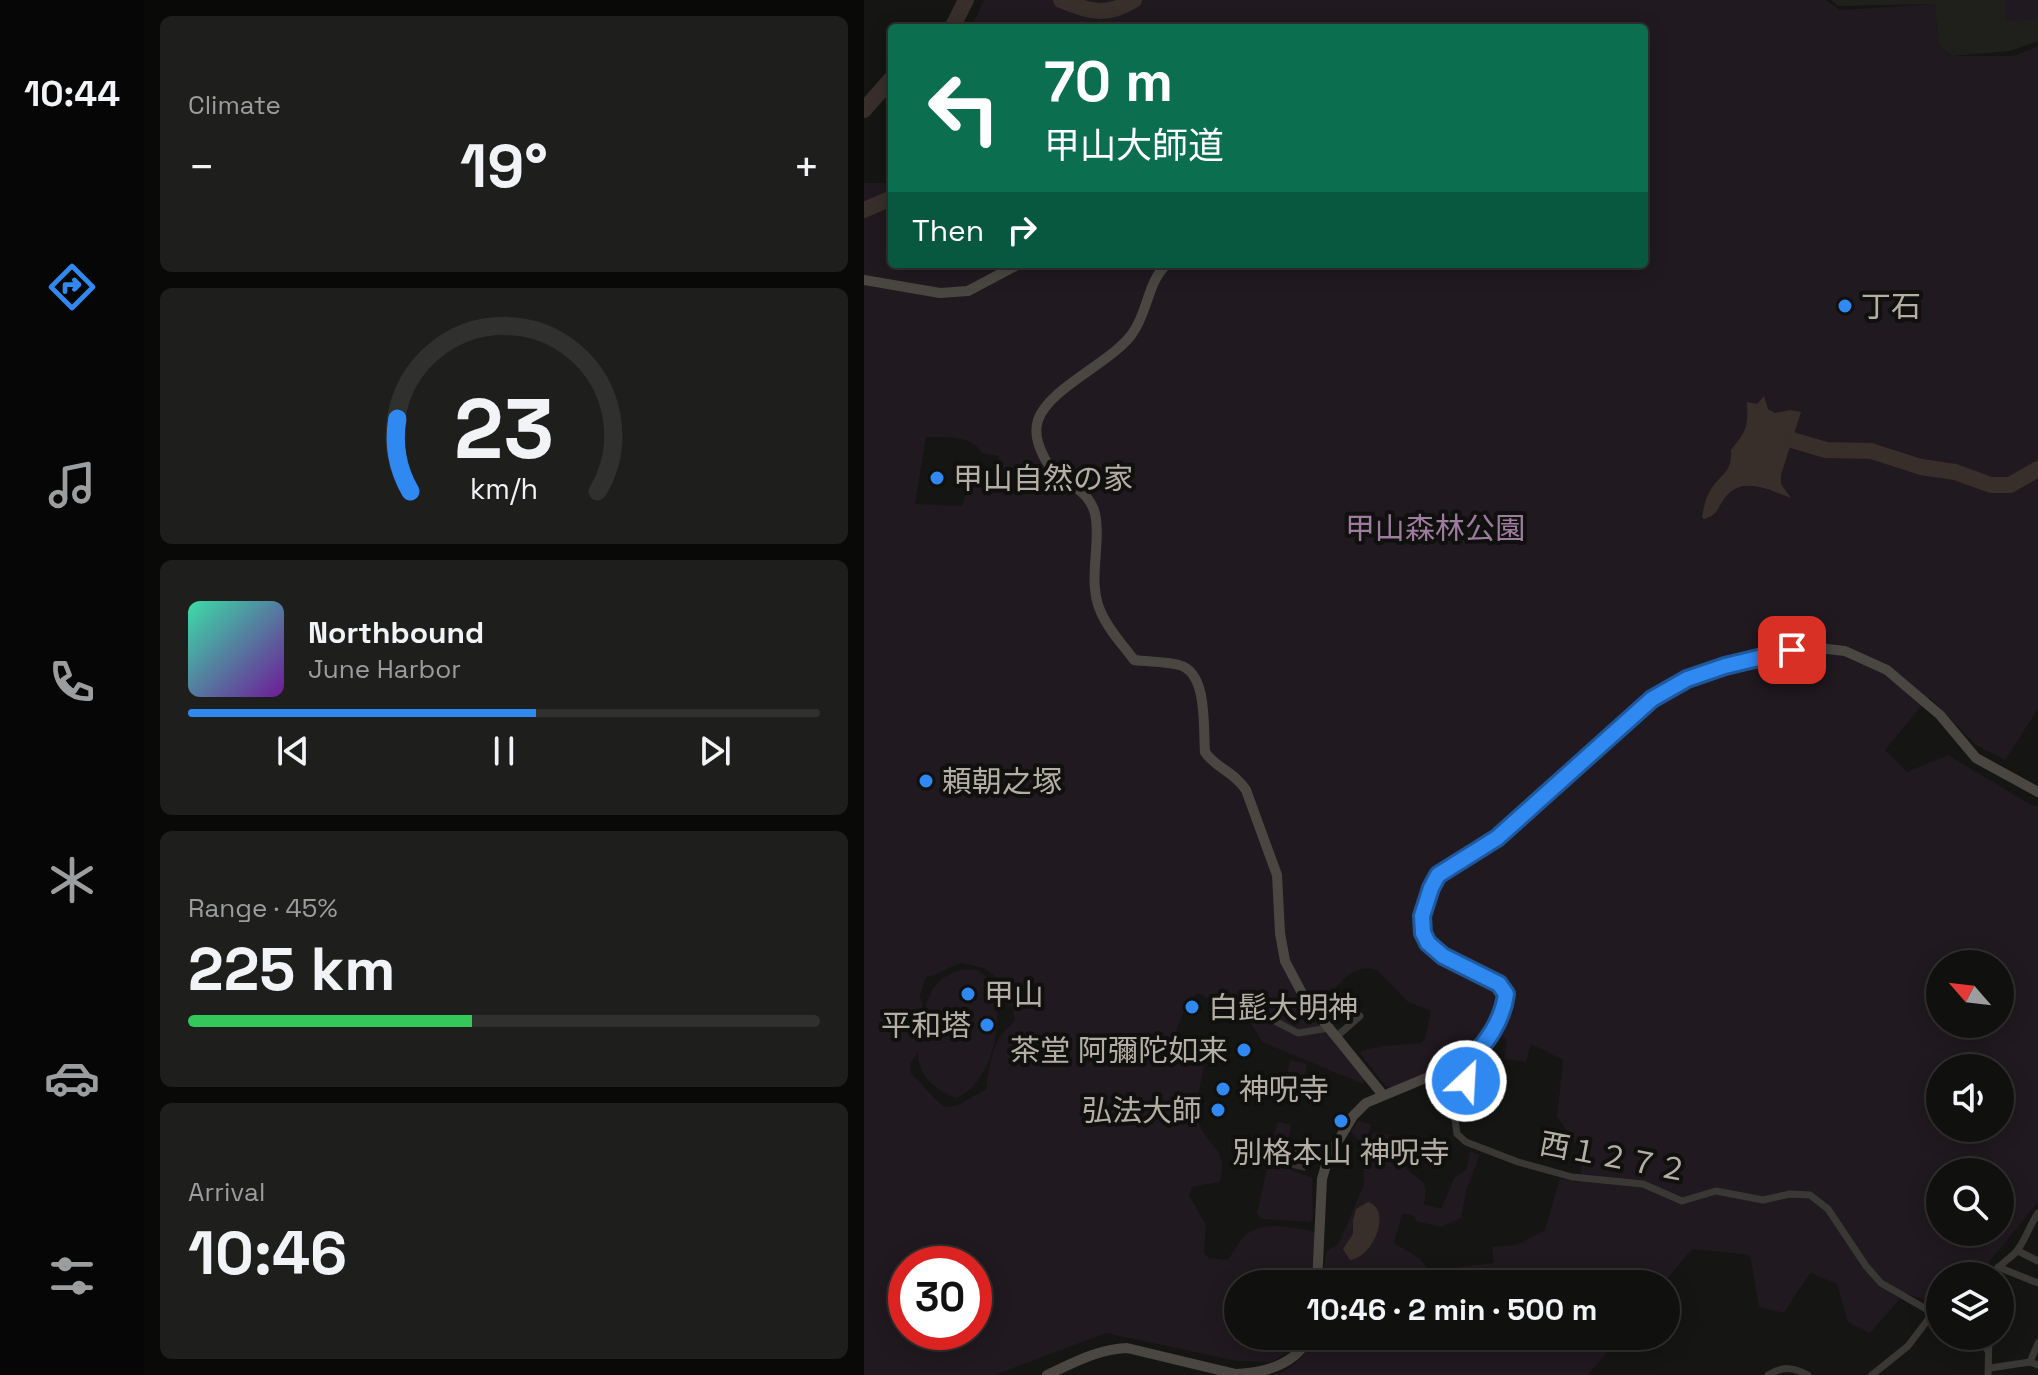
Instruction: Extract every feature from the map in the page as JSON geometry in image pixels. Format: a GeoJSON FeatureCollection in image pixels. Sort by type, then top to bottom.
{"type":"FeatureCollection","features":[{"type":"Feature","properties":{"kind":"street"},"geometry":{"type":"LineString","coordinates":[[864,280],[940,293],[968,291],[1011,268]]}},
{"type":"Feature","properties":{"kind":"street"},"geometry":{"type":"LineString","coordinates":[[1163,268],[1135,331],[1123,346],[1074,381],[1045,408],[1037,421],[1037,439],[1047,463],[1055,473],[1080,489],[1090,501],[1096,517],[1096,597],[1100,612],[1134,660],[1181,665],[1193,672],[1200,684],[1205,752],[1209,759],[1238,777],[1246,790],[1277,875],[1285,961],[1304,997],[1383,1095]]}},
{"type":"Feature","properties":{"kind":"street"},"geometry":{"type":"LineString","coordinates":[[1318,1270],[1322,1179],[1328,1158],[1353,1116],[1366,1103],[1480,1053],[1505,1004],[1506,994],[1499,984],[1443,956],[1428,943],[1423,933],[1422,916],[1438,875],[1497,838],[1652,699],[1687,679],[1783,652],[1810,647],[1845,651],[1887,670],[1940,715],[1976,758],[2002,775],[2038,792]]}},
{"type":"Feature","properties":{"kind":"street"},"geometry":{"type":"LineString","coordinates":[[1265,1016],[1298,1033],[1332,1033],[1360,1016]]}},
{"type":"Feature","properties":{"kind":"street","name":"西１２７２"},"geometry":{"type":"LineString","coordinates":[[1464,1062],[1466,1081],[1454,1112],[1457,1134],[1466,1142],[1518,1162],[1572,1177],[1643,1184],[1682,1201],[1716,1191],[1763,1200],[1790,1194],[1810,1195],[1828,1209],[1881,1283],[1926,1310]]}},
{"type":"Feature","properties":{"kind":"street"},"geometry":{"type":"LineString","coordinates":[[2004,1262],[2018,1251],[2038,1213]]}},
{"type":"Feature","properties":{"kind":"street"},"geometry":{"type":"LineString","coordinates":[[2018,1251],[2038,1261]]}},
{"type":"Feature","properties":{"kind":"street"},"geometry":{"type":"LineString","coordinates":[[2014,1273],[2038,1283]]}},
{"type":"Feature","properties":{"kind":"street"},"geometry":{"type":"LineString","coordinates":[[1872,1375],[1926,1327]]}},
{"type":"Feature","properties":{"kind":"street"},"geometry":{"type":"LineString","coordinates":[[1987,1350],[1989,1371],[2034,1364],[2038,1343]]}},
{"type":"Feature","properties":{"kind":"street"},"geometry":{"type":"LineString","coordinates":[[1047,1375],[1111,1349],[1127,1348],[1236,1374],[1253,1374],[1279,1366],[1300,1350]]}},
{"type":"Feature","properties":{"kind":"street"},"geometry":{"type":"LineString","coordinates":[[1768,1375],[1780,1368],[1790,1367],[1808,1375]]}},
{"type":"Feature","properties":{"kind":"shaded area"},"geometry":{"type":"Polygon","coordinates":[[[1831,0],[2038,0],[2038,41],[2010,51],[1951,56],[1939,45],[1934,4],[1838,6],[1831,0]]]}},
{"type":"Feature","properties":{"kind":"shaded area"},"geometry":{"type":"Polygon","coordinates":[[[1764,396],[1768,409],[1775,413],[1790,410],[1801,412],[1781,475],[1781,484],[1791,498],[1763,488],[1745,486],[1729,493],[1715,513],[1704,519],[1707,497],[1728,469],[1731,450],[1745,428],[1747,402],[1757,404],[1764,396]]]}},
{"type":"Feature","properties":{"kind":"shaded area"},"geometry":{"type":"Polygon","coordinates":[[[1290,1141],[1311,1147],[1305,1171],[1284,1166],[1290,1141]]]}},
{"type":"Feature","properties":{"kind":"shaded area"},"geometry":{"type":"Polygon","coordinates":[[[1368,1202],[1379,1214],[1377,1233],[1366,1251],[1350,1260],[1343,1249],[1353,1234],[1356,1209],[1368,1202]]]}},
{"type":"Feature","properties":{"kind":"green space","name":"甲山森林公園"},"geometry":{"type":"Polygon","coordinates":[[[984,0],[1826,0],[1840,10],[1934,4],[1939,45],[1951,56],[2014,56],[2038,46],[2038,709],[2005,760],[1976,745],[1929,697],[1885,750],[1907,772],[1948,755],[2033,806],[2038,806],[2038,1202],[2014,1231],[2014,1158],[1926,1158],[1926,1246],[2002,1246],[1989,1262],[1926,1262],[1926,1301],[1905,1293],[1870,1333],[1848,1322],[1837,1284],[1810,1273],[1784,1313],[1759,1307],[1750,1255],[1692,1249],[1675,1270],[1438,1270],[1494,1263],[1492,1247],[1517,1245],[1545,1230],[1560,1178],[1580,1183],[1583,1153],[1557,1117],[1563,1060],[1531,1044],[1526,1062],[1504,1059],[1507,1040],[1485,1023],[1475,1049],[1467,1055],[1390,1088],[1361,1055],[1361,1051],[1421,1043],[1431,1011],[1408,1002],[1378,971],[1368,969],[1359,970],[1343,980],[1317,1013],[1366,1079],[1363,1084],[1262,1042],[1248,1018],[1198,993],[1189,1000],[1176,1031],[1204,1064],[1197,1114],[1203,1132],[1222,1161],[1219,1182],[1192,1187],[1189,1195],[1206,1225],[1204,1253],[1209,1258],[1227,1260],[1244,1237],[1262,1227],[1288,1227],[1313,1231],[1315,1234],[1313,1270],[1224,1270],[1224,1350],[1291,1350],[1272,1362],[1237,1361],[1106,1333],[995,1375],[864,1375],[864,183],[888,183],[888,268],[1648,268],[1648,24],[973,24],[984,0]],[[926,437],[915,504],[962,506],[968,487],[992,486],[999,456],[982,453],[971,443],[949,437],[926,437]],[[961,963],[926,977],[920,995],[924,1013],[931,993],[940,980],[955,972],[972,969],[986,976],[995,998],[997,1014],[993,1048],[980,1078],[969,1090],[957,1098],[941,1091],[924,1075],[918,1052],[910,1064],[911,1074],[945,1107],[958,1105],[986,1089],[996,1044],[1015,1019],[1012,1007],[999,1000],[997,978],[984,968],[961,963]]]}},
{"type":"Feature","properties":{"kind":"green space"},"geometry":{"type":"Polygon","coordinates":[[[2005,0],[2038,0],[2038,19],[2006,21],[2005,0]]]}},
{"type":"Feature","properties":{"kind":"green space"},"geometry":{"type":"Polygon","coordinates":[[[1290,1060],[1307,1064],[1300,1096],[1283,1092],[1290,1060]]]}},
{"type":"Feature","properties":{"kind":"green space"},"geometry":{"type":"Polygon","coordinates":[[[1358,1121],[1371,1124],[1366,1143],[1378,1133],[1392,1135],[1408,1143],[1405,1167],[1424,1185],[1424,1204],[1441,1209],[1454,1178],[1466,1170],[1470,1151],[1480,1155],[1466,1191],[1461,1218],[1441,1227],[1416,1221],[1412,1214],[1402,1214],[1394,1243],[1419,1258],[1429,1270],[1324,1270],[1327,1251],[1339,1243],[1364,1184],[1362,1151],[1365,1144],[1361,1144],[1351,1131],[1358,1121]]]}},
{"type":"Feature","properties":{"kind":"green space"},"geometry":{"type":"Polygon","coordinates":[[[1277,1123],[1291,1127],[1281,1166],[1312,1178],[1313,1219],[1310,1222],[1261,1219],[1257,1213],[1277,1123]]]}},
{"type":"Feature","properties":{"kind":"green space"},"geometry":{"type":"Polygon","coordinates":[[[1307,1350],[1609,1350],[1588,1375],[1273,1375],[1298,1360],[1307,1350]]]}},
{"type":"Feature","properties":{"kind":"waterway"},"geometry":{"type":"LineString","coordinates":[[954,24],[966,0]]}},
{"type":"Feature","properties":{"kind":"waterway"},"geometry":{"type":"LineString","coordinates":[[1061,0],[1098,11],[1115,9],[1134,0]]}},
{"type":"Feature","properties":{"kind":"waterway"},"geometry":{"type":"LineString","coordinates":[[864,110],[888,83]]}},
{"type":"Feature","properties":{"kind":"waterway"},"geometry":{"type":"LineString","coordinates":[[864,210],[888,200]]}},
{"type":"Feature","properties":{"kind":"waterway"},"geometry":{"type":"LineString","coordinates":[[1792,440],[1826,450],[1871,451],[1921,467],[1955,472],[1991,485],[2010,485],[2038,469]]}},
{"type":"Feature","properties":{"kind":"place","name":"丁石"},"geometry":{"type":"Point","coordinates":[1845,306]}},
{"type":"Feature","properties":{"kind":"place","name":"甲山自然の家"},"geometry":{"type":"Point","coordinates":[937,478]}},
{"type":"Feature","properties":{"kind":"place","name":"頼朝之塚"},"geometry":{"type":"Point","coordinates":[926,781]}},
{"type":"Feature","properties":{"kind":"place","name":"甲山"},"geometry":{"type":"Point","coordinates":[968,994]}},
{"type":"Feature","properties":{"kind":"place","name":"白髭大明神"},"geometry":{"type":"Point","coordinates":[1192,1007]}},
{"type":"Feature","properties":{"kind":"place","name":"平和塔"},"geometry":{"type":"Point","coordinates":[987,1025]}},
{"type":"Feature","properties":{"kind":"place","name":"茶堂 阿彌陀如来"},"geometry":{"type":"Point","coordinates":[1244,1050]}},
{"type":"Feature","properties":{"kind":"place","name":"神呪寺"},"geometry":{"type":"Point","coordinates":[1223,1089]}},
{"type":"Feature","properties":{"kind":"place","name":"弘法大師"},"geometry":{"type":"Point","coordinates":[1218,1110]}},
{"type":"Feature","properties":{"kind":"place","name":"別格本山 神呪寺"},"geometry":{"type":"Point","coordinates":[1341,1121]}},
{"type":"Feature","properties":{"kind":"route"},"geometry":{"type":"LineString","coordinates":[[1466,1081],[1464,1062],[1480,1053],[1505,1004],[1506,994],[1499,984],[1443,956],[1428,943],[1423,933],[1422,916],[1438,875],[1497,838],[1652,699],[1687,679],[1725,666],[1792,650]]}}]}
